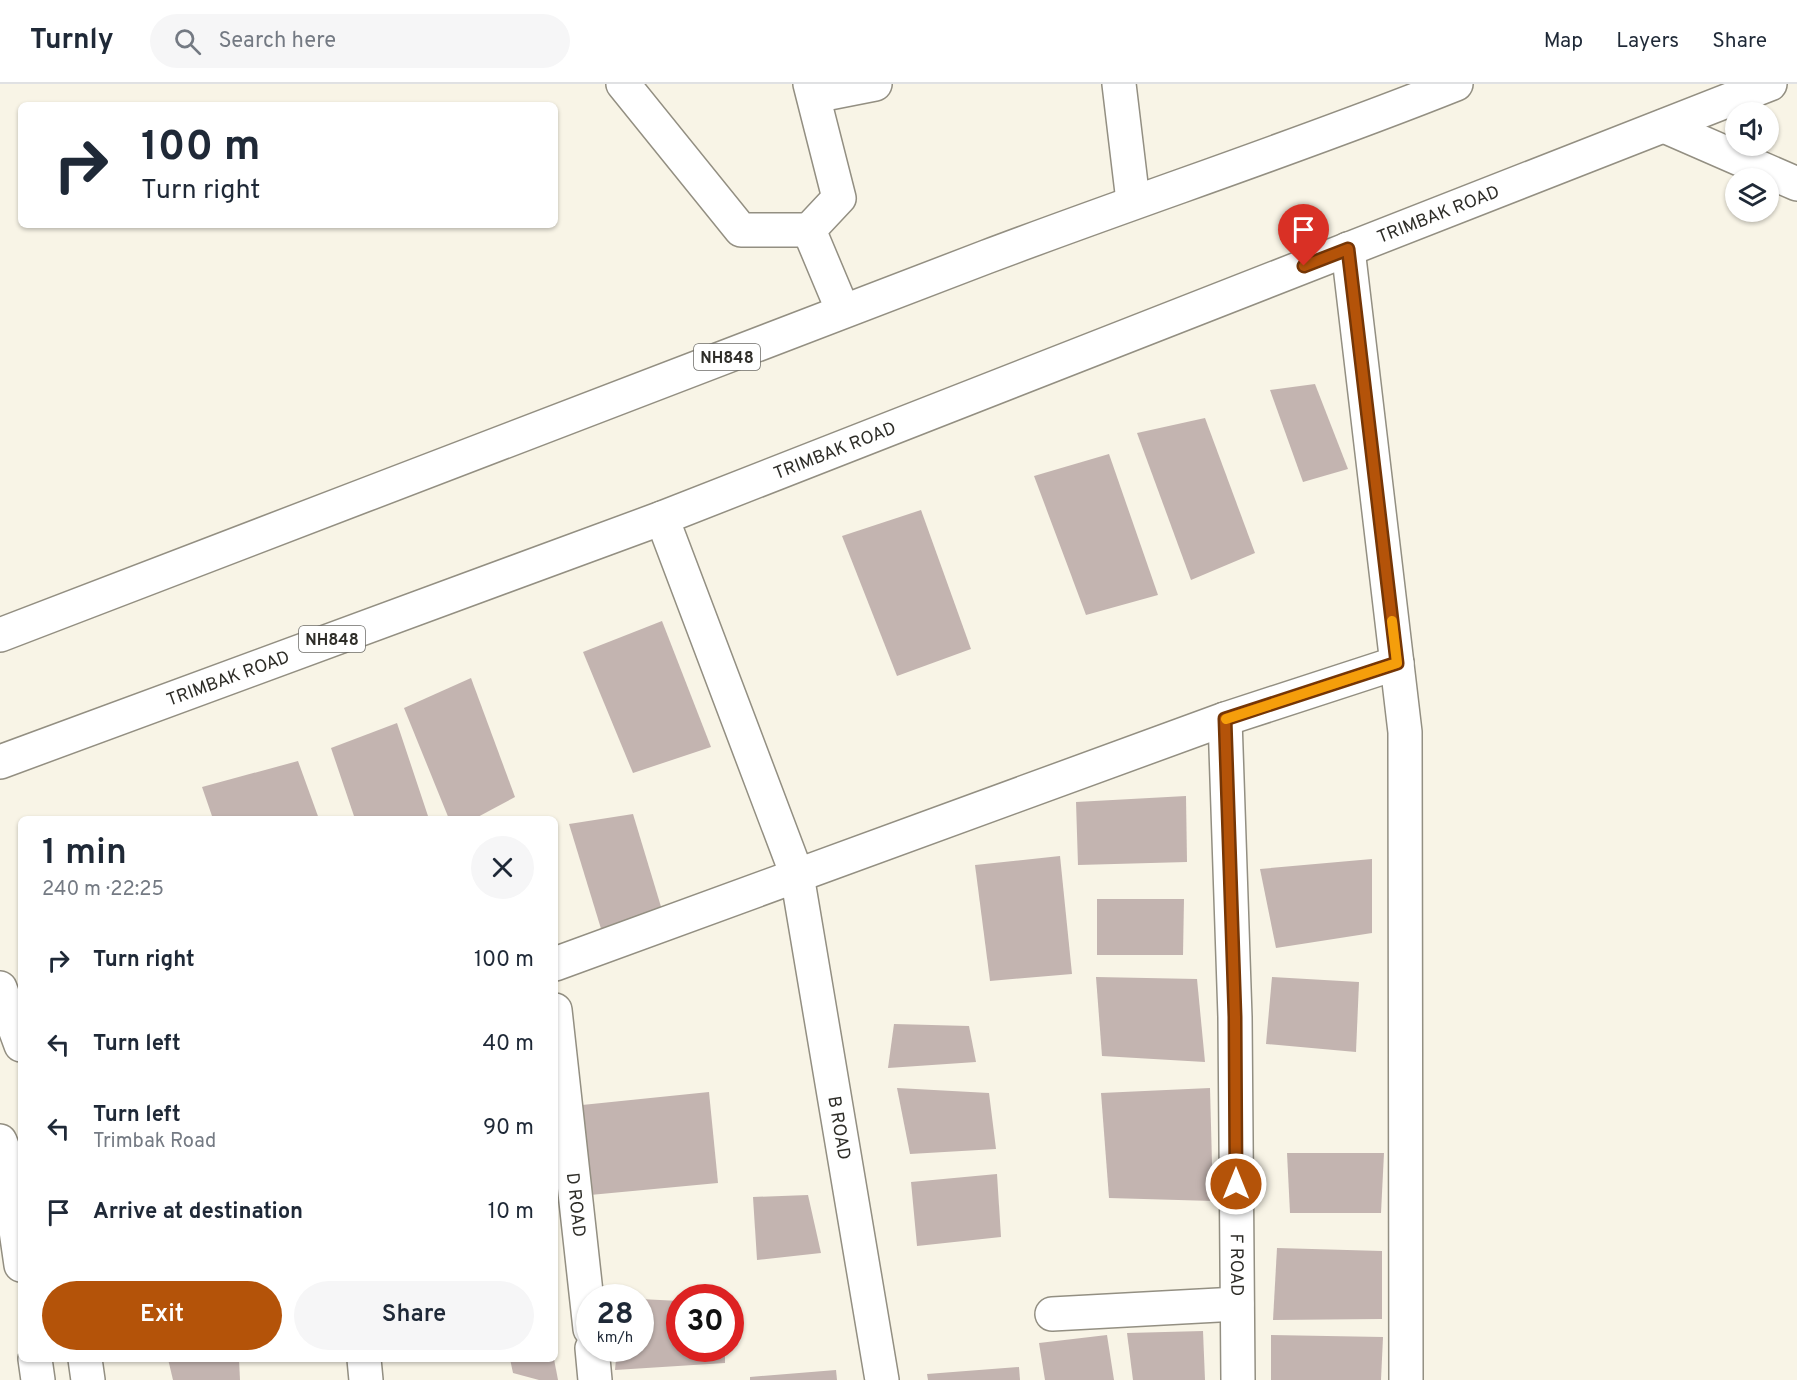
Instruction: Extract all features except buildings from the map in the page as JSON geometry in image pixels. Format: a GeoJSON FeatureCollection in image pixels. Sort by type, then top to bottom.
{"type":"FeatureCollection","features":[{"type":"Feature","properties":{"kind":"main road"},"geometry":{"type":"LineString","coordinates":[[623,84],[741,230],[809,230],[839,198],[812,90],[874,84]]}},
{"type":"Feature","properties":{"kind":"main road"},"geometry":{"type":"LineString","coordinates":[[1119,84],[1133,201]]}},
{"type":"Feature","properties":{"kind":"main road","name":"NH848"},"geometry":{"type":"LineString","coordinates":[[0,635],[1133,201],[1368,119],[1456,84]]}},
{"type":"Feature","properties":{"kind":"main road","name":"TRIMBAK ROAD"},"geometry":{"type":"LineString","coordinates":[[1,764],[662,518],[1770,84]]}},
{"type":"Feature","properties":{"kind":"main road"},"geometry":{"type":"LineString","coordinates":[[1664,126],[1797,184]]}},
{"type":"Feature","properties":{"kind":"main road"},"geometry":{"type":"LineString","coordinates":[[809,230],[843,311]]}},
{"type":"Feature","properties":{"kind":"main road"},"geometry":{"type":"LineString","coordinates":[[1348,249],[1405,732],[1406,1380]]}},
{"type":"Feature","properties":{"kind":"main road","name":"B ROAD"},"geometry":{"type":"LineString","coordinates":[[662,518],[797,875],[882,1380]]}},
{"type":"Feature","properties":{"kind":"main road"},"geometry":{"type":"LineString","coordinates":[[558,963],[1225,719],[1397,663]]}},
{"type":"Feature","properties":{"kind":"main road","name":"F ROAD"},"geometry":{"type":"LineString","coordinates":[[1225,719],[1235,1017],[1238,1380]]}},
{"type":"Feature","properties":{"kind":"main road"},"geometry":{"type":"LineString","coordinates":[[0,988],[18,1037]]}},
{"type":"Feature","properties":{"kind":"main road","name":"D ROAD"},"geometry":{"type":"LineString","coordinates":[[558,1037],[585,1284]]}},
{"type":"Feature","properties":{"kind":"main road"},"geometry":{"type":"LineString","coordinates":[[6,1150],[18,1242]]}},
{"type":"Feature","properties":{"kind":"main road"},"geometry":{"type":"LineString","coordinates":[[1052,1314],[1238,1304]]}},
{"type":"Feature","properties":{"kind":"main road"},"geometry":{"type":"LineString","coordinates":[[35,1362],[38,1380]]}},
{"type":"Feature","properties":{"kind":"main road"},"geometry":{"type":"LineString","coordinates":[[85,1362],[88,1380]]}},
{"type":"Feature","properties":{"kind":"main road"},"geometry":{"type":"LineString","coordinates":[[364,1362],[366,1380]]}},
{"type":"Feature","properties":{"kind":"main road"},"geometry":{"type":"LineString","coordinates":[[593,1362],[595,1380]]}},
{"type":"Feature","properties":{"kind":"slow traffic"},"geometry":{"type":"LineString","coordinates":[[1226,719],[1397,663],[1392,621]]}},
{"type":"Feature","properties":{"kind":"route"},"geometry":{"type":"LineString","coordinates":[[1236,1184],[1235,1017],[1225,719],[1397,663],[1348,249],[1304,266]]}}]}
